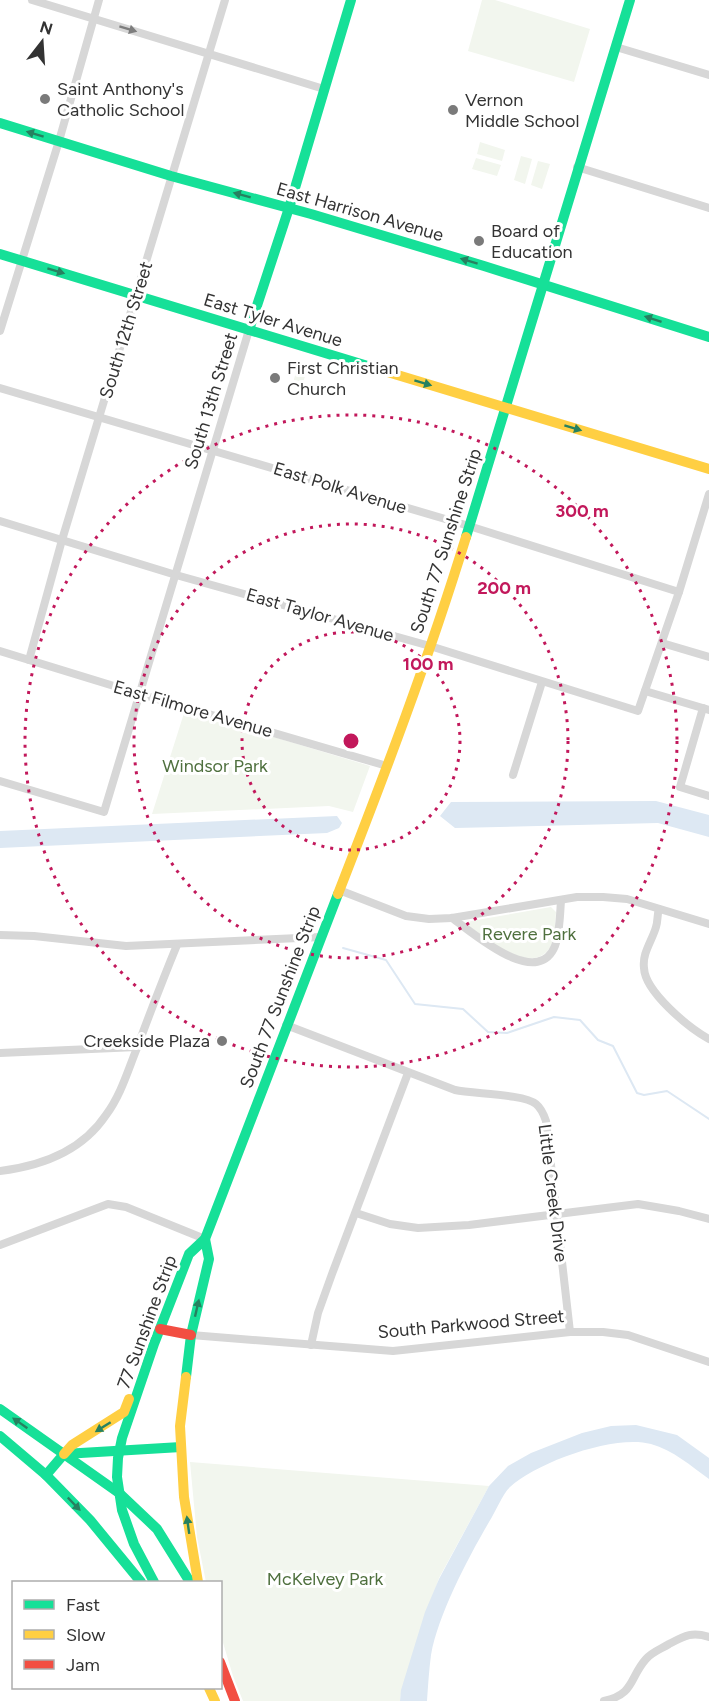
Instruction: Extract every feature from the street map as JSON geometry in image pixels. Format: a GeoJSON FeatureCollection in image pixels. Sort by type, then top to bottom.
{"type":"FeatureCollection","features":[{"type":"Feature","properties":{"kind":"main road","name":"South 13th Street"},"geometry":{"type":"LineString","coordinates":[[249,330],[290,208],[351,0]]}},
{"type":"Feature","properties":{"kind":"main road","name":"South 77 Sunshine Strip"},"geometry":{"type":"LineString","coordinates":[[205,1239],[285,1025],[387,766],[430,646],[630,0]]}},
{"type":"Feature","properties":{"kind":"main road","name":"East Harrison Avenue"},"geometry":{"type":"LineString","coordinates":[[0,123],[171,176],[290,208],[709,337]]}},
{"type":"Feature","properties":{"kind":"main road","name":"East Tyler Avenue"},"geometry":{"type":"LineString","coordinates":[[0,254],[709,469]]}},
{"type":"Feature","properties":{"kind":"main road","name":"77 Sunshine Strip"},"geometry":{"type":"LineString","coordinates":[[153,1581],[126,1527],[117,1477],[119,1451],[154,1344],[189,1254],[205,1239]]}},
{"type":"Feature","properties":{"kind":"main road","name":"77 Sunshine Strip"},"geometry":{"type":"LineString","coordinates":[[198,1581],[185,1506],[180,1426],[191,1335],[209,1259],[205,1239]]}},
{"type":"Feature","properties":{"kind":"main road","name":"South Parkwood Street"},"geometry":{"type":"LineString","coordinates":[[160,1329],[191,1335]]}},
{"type":"Feature","properties":{"kind":"main road"},"geometry":{"type":"LineString","coordinates":[[46,1475],[72,1446],[124,1412],[154,1344]]}},
{"type":"Feature","properties":{"kind":"main road"},"geometry":{"type":"LineString","coordinates":[[0,1409],[119,1493],[158,1529],[189,1581]]}},
{"type":"Feature","properties":{"kind":"main road"},"geometry":{"type":"LineString","coordinates":[[126,1426],[133,1442],[140,1450]]}},
{"type":"Feature","properties":{"kind":"main road"},"geometry":{"type":"LineString","coordinates":[[157,1447],[172,1439],[180,1426]]}},
{"type":"Feature","properties":{"kind":"main road"},"geometry":{"type":"LineString","coordinates":[[0,1436],[46,1475],[90,1520],[140,1581]]}},
{"type":"Feature","properties":{"kind":"main road"},"geometry":{"type":"LineString","coordinates":[[64,1454],[181,1447]]}},
{"type":"Feature","properties":{"kind":"main road"},"geometry":{"type":"LineString","coordinates":[[222,1667],[235,1701]]}},
{"type":"Feature","properties":{"kind":"street"},"geometry":{"type":"LineString","coordinates":[[32,0],[324,89]]}},
{"type":"Feature","properties":{"kind":"street"},"geometry":{"type":"LineString","coordinates":[[0,330],[59,141],[99,0]]}},
{"type":"Feature","properties":{"kind":"street","name":"South 12th Street"},"geometry":{"type":"LineString","coordinates":[[29,660],[62,540],[225,0]]}},
{"type":"Feature","properties":{"kind":"street"},"geometry":{"type":"LineString","coordinates":[[616,47],[709,75]]}},
{"type":"Feature","properties":{"kind":"street"},"geometry":{"type":"LineString","coordinates":[[578,167],[709,208]]}},
{"type":"Feature","properties":{"kind":"street","name":"South 13th Street"},"geometry":{"type":"LineString","coordinates":[[0,781],[104,812],[249,330]]}},
{"type":"Feature","properties":{"kind":"street","name":"East Polk Avenue"},"geometry":{"type":"LineString","coordinates":[[0,388],[469,526],[679,592]]}},
{"type":"Feature","properties":{"kind":"street"},"geometry":{"type":"LineString","coordinates":[[709,494],[645,691],[706,709],[680,787],[709,796]]}},
{"type":"Feature","properties":{"kind":"street","name":"East Taylor Avenue"},"geometry":{"type":"LineString","coordinates":[[0,521],[176,575],[430,646],[638,711],[645,691]]}},
{"type":"Feature","properties":{"kind":"street"},"geometry":{"type":"LineString","coordinates":[[662,643],[709,657]]}},
{"type":"Feature","properties":{"kind":"street","name":"East Filmore Avenue"},"geometry":{"type":"LineString","coordinates":[[0,651],[387,766]]}},
{"type":"Feature","properties":{"kind":"street"},"geometry":{"type":"LineString","coordinates":[[513,775],[542,682]]}},
{"type":"Feature","properties":{"kind":"street"},"geometry":{"type":"LineString","coordinates":[[339,890],[406,916],[429,919],[452,918],[577,897],[611,897],[627,899],[709,924]]}},
{"type":"Feature","properties":{"kind":"street"},"geometry":{"type":"LineString","coordinates":[[452,918],[505,956],[532,962],[546,957],[554,948],[561,900]]}},
{"type":"Feature","properties":{"kind":"street"},"geometry":{"type":"LineString","coordinates":[[659,909],[657,924],[645,956],[644,971],[669,1009],[694,1031],[709,1039]]}},
{"type":"Feature","properties":{"kind":"street"},"geometry":{"type":"LineString","coordinates":[[0,935],[34,936],[110,946],[177,945],[321,937]]}},
{"type":"Feature","properties":{"kind":"street"},"geometry":{"type":"LineString","coordinates":[[0,1171],[26,1168],[51,1160],[91,1133],[106,1116],[118,1095],[177,945]]}},
{"type":"Feature","properties":{"kind":"street","name":"Little Creek Drive"},"geometry":{"type":"LineString","coordinates":[[285,1025],[455,1090],[484,1095],[519,1097],[537,1104],[546,1121],[570,1332]]}},
{"type":"Feature","properties":{"kind":"street"},"geometry":{"type":"LineString","coordinates":[[0,1053],[137,1047]]}},
{"type":"Feature","properties":{"kind":"street"},"geometry":{"type":"LineString","coordinates":[[311,1345],[318,1313],[328,1284],[408,1073]]}},
{"type":"Feature","properties":{"kind":"street"},"geometry":{"type":"LineString","coordinates":[[0,1245],[108,1204],[126,1207],[205,1239]]}},
{"type":"Feature","properties":{"kind":"street"},"geometry":{"type":"LineString","coordinates":[[356,1213],[390,1224],[418,1228],[470,1226],[638,1204],[709,1219]]}},
{"type":"Feature","properties":{"kind":"street","name":"South Parkwood Street"},"geometry":{"type":"LineString","coordinates":[[191,1335],[393,1351],[570,1332],[603,1332],[627,1335],[709,1362]]}},
{"type":"Feature","properties":{"kind":"street"},"geometry":{"type":"LineString","coordinates":[[604,1701],[627,1690],[646,1659],[660,1648],[693,1633],[709,1637]]}},
{"type":"Feature","properties":{"kind":"green space"},"geometry":{"type":"Polygon","coordinates":[[[482,0],[495,0],[590,29],[574,82],[468,51],[482,0]]]}},
{"type":"Feature","properties":{"kind":"green space"},"geometry":{"type":"Polygon","coordinates":[[[480,142],[505,150],[502,161],[477,154],[480,142]]]}},
{"type":"Feature","properties":{"kind":"green space"},"geometry":{"type":"Polygon","coordinates":[[[521,156],[532,159],[525,184],[514,180],[521,156]]]}},
{"type":"Feature","properties":{"kind":"green space"},"geometry":{"type":"Polygon","coordinates":[[[476,158],[501,165],[497,176],[472,169],[476,158]]]}},
{"type":"Feature","properties":{"kind":"green space"},"geometry":{"type":"Polygon","coordinates":[[[538,161],[550,164],[542,189],[531,185],[538,161]]]}},
{"type":"Feature","properties":{"kind":"green space"},"geometry":{"type":"Polygon","coordinates":[[[297,368],[307,370],[302,386],[293,383],[297,368]]]}},
{"type":"Feature","properties":{"kind":"green space","name":"Windsor Park"},"geometry":{"type":"Polygon","coordinates":[[[185,710],[370,766],[353,812],[329,806],[152,814],[185,710]]]}},
{"type":"Feature","properties":{"kind":"green space","name":"Revere Park"},"geometry":{"type":"Polygon","coordinates":[[[551,907],[556,912],[553,941],[549,949],[541,956],[531,958],[520,957],[497,946],[470,927],[468,923],[471,921],[551,907]]]}},
{"type":"Feature","properties":{"kind":"green space","name":"McKelvey Park"},"geometry":{"type":"Polygon","coordinates":[[[190,1462],[489,1486],[439,1578],[400,1701],[243,1701],[222,1639],[222,1581],[206,1581],[197,1537],[190,1462]]]}},
{"type":"Feature","properties":{"kind":"shaded area"},"geometry":{"type":"Polygon","coordinates":[[[656,801],[709,815],[709,837],[658,823],[455,828],[440,816],[451,802],[656,801]]]}},
{"type":"Feature","properties":{"kind":"shaded area"},"geometry":{"type":"Polygon","coordinates":[[[337,816],[342,823],[339,828],[327,833],[0,848],[0,831],[337,816]]]}},
{"type":"Feature","properties":{"kind":"shaded area"},"geometry":{"type":"Polygon","coordinates":[[[636,1425],[677,1435],[709,1458],[709,1479],[667,1450],[651,1444],[636,1442],[618,1443],[577,1452],[538,1468],[522,1478],[510,1487],[502,1499],[463,1569],[447,1605],[431,1655],[427,1701],[400,1701],[401,1690],[425,1612],[439,1579],[489,1486],[508,1466],[531,1453],[582,1433],[611,1426],[636,1425]]]}},
{"type":"Feature","properties":{"kind":"waterway"},"geometry":{"type":"LineString","coordinates":[[343,948],[386,960],[415,1004],[463,1009],[488,1032],[507,1033],[554,1017],[580,1020],[598,1040],[613,1046],[637,1093],[644,1095],[667,1091],[709,1119]]}},
{"type":"Feature","properties":{"kind":"traffic: fast"},"geometry":{"type":"LineString","coordinates":[[249,330],[289,208],[351,0]]}},
{"type":"Feature","properties":{"kind":"traffic: fast"},"geometry":{"type":"LineString","coordinates":[[466,537],[630,0]]}},
{"type":"Feature","properties":{"kind":"traffic: fast"},"geometry":{"type":"LineString","coordinates":[[0,123],[171,176],[311,214],[484,266],[709,337]]}},
{"type":"Feature","properties":{"kind":"traffic: fast"},"geometry":{"type":"LineString","coordinates":[[0,254],[371,367]]}},
{"type":"Feature","properties":{"kind":"traffic: fast"},"geometry":{"type":"LineString","coordinates":[[153,1581],[134,1544],[122,1510],[117,1477],[122,1438],[154,1344],[189,1254],[205,1239],[338,894]]}},
{"type":"Feature","properties":{"kind":"traffic: fast"},"geometry":{"type":"LineString","coordinates":[[186,1377],[191,1335],[209,1259],[205,1239]]}},
{"type":"Feature","properties":{"kind":"traffic: fast"},"geometry":{"type":"LineString","coordinates":[[0,1409],[119,1493],[157,1529],[189,1581]]}},
{"type":"Feature","properties":{"kind":"traffic: fast"},"geometry":{"type":"LineString","coordinates":[[0,1436],[46,1475],[90,1520],[140,1581]]}},
{"type":"Feature","properties":{"kind":"traffic: fast"},"geometry":{"type":"LineString","coordinates":[[64,1454],[181,1447]]}},
{"type":"Feature","properties":{"kind":"traffic: fast"},"geometry":{"type":"LineString","coordinates":[[46,1475],[64,1454]]}},
{"type":"Feature","properties":{"kind":"traffic: slow"},"geometry":{"type":"LineString","coordinates":[[371,367],[709,469]]}},
{"type":"Feature","properties":{"kind":"traffic: slow"},"geometry":{"type":"LineString","coordinates":[[338,894],[421,672],[466,537]]}},
{"type":"Feature","properties":{"kind":"traffic: slow"},"geometry":{"type":"LineString","coordinates":[[186,1377],[180,1426],[184,1497],[198,1581]]}},
{"type":"Feature","properties":{"kind":"traffic: slow"},"geometry":{"type":"LineString","coordinates":[[64,1454],[72,1445],[124,1412],[129,1399]]}},
{"type":"Feature","properties":{"kind":"traffic: slow"},"geometry":{"type":"LineString","coordinates":[[209,1689],[215,1701]]}},
{"type":"Feature","properties":{"kind":"traffic: jam"},"geometry":{"type":"LineString","coordinates":[[160,1329],[191,1335]]}},
{"type":"Feature","properties":{"kind":"traffic: jam"},"geometry":{"type":"LineString","coordinates":[[222,1667],[235,1701]]}},
{"type":"Feature","properties":{"kind":"place","name":"Saint Anthony's Catholic School"},"geometry":{"type":"Point","coordinates":[45,99]}},
{"type":"Feature","properties":{"kind":"place","name":"Vernon Middle School"},"geometry":{"type":"Point","coordinates":[453,110]}},
{"type":"Feature","properties":{"kind":"place","name":"Board of Education"},"geometry":{"type":"Point","coordinates":[479,241]}},
{"type":"Feature","properties":{"kind":"place","name":"First Christian Church"},"geometry":{"type":"Point","coordinates":[275,378]}},
{"type":"Feature","properties":{"kind":"place","name":"Creekside Plaza"},"geometry":{"type":"Point","coordinates":[222,1041]}}]}
